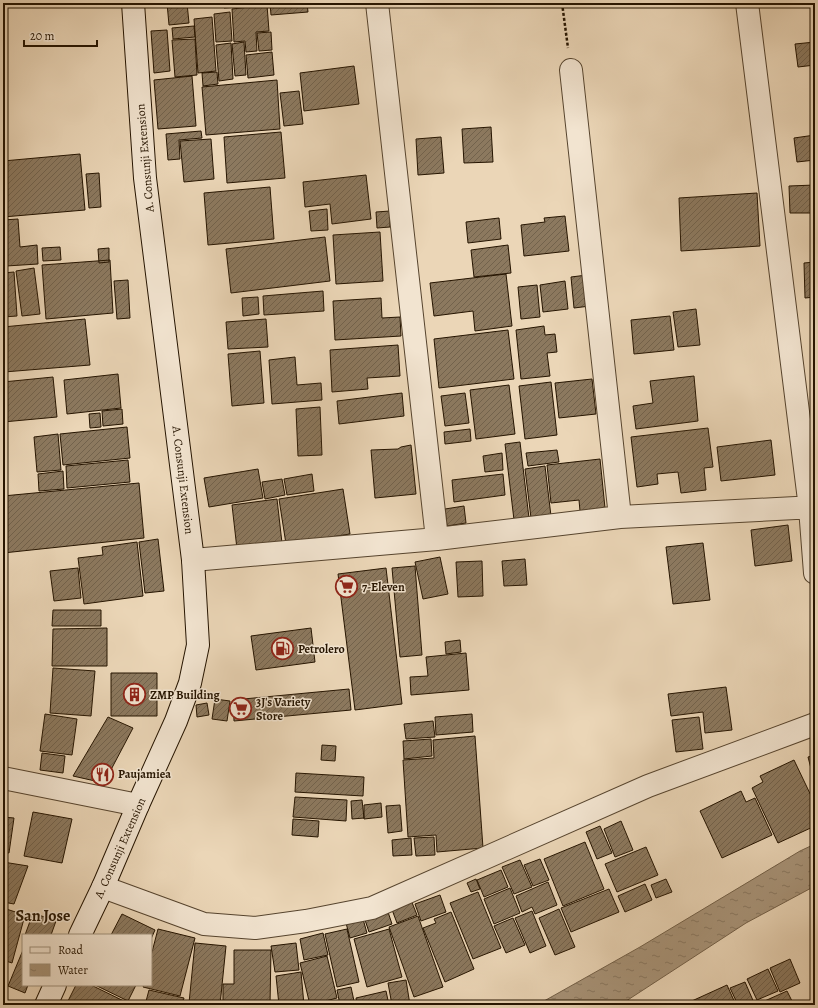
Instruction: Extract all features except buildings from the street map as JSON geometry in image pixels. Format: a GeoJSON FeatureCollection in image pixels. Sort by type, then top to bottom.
{"type":"FeatureCollection","features":[{"type":"Feature","properties":{"kind":"street","name":"A. Consunji Extension"},"geometry":{"type":"LineString","coordinates":[[80,934],[103,887],[176,721],[190,683],[198,645],[193,560],[145,178],[133,3]]}},
{"type":"Feature","properties":{"kind":"street"},"geometry":{"type":"LineString","coordinates":[[377,3],[437,540]]}},
{"type":"Feature","properties":{"kind":"street"},"geometry":{"type":"LineString","coordinates":[[747,3],[812,507],[815,573]]}},
{"type":"Feature","properties":{"kind":"street"},"geometry":{"type":"LineString","coordinates":[[571,70],[620,517]]}},
{"type":"Feature","properties":{"kind":"street"},"geometry":{"type":"LineString","coordinates":[[193,560],[437,540],[620,517],[812,507]]}},
{"type":"Feature","properties":{"kind":"street"},"geometry":{"type":"LineString","coordinates":[[103,887],[204,924],[255,928],[306,921],[372,908],[648,786],[815,724]]}},
{"type":"Feature","properties":{"kind":"street"},"geometry":{"type":"LineString","coordinates":[[3,778],[138,805]]}},
{"type":"Feature","properties":{"kind":"street"},"geometry":{"type":"LineString","coordinates":[[46,1005],[55,986]]}},
{"type":"Feature","properties":{"kind":"path"},"geometry":{"type":"LineString","coordinates":[[562,3],[571,70]]}},
{"type":"Feature","properties":{"kind":"water"},"geometry":{"type":"Polygon","coordinates":[[[815,844],[815,886],[746,923],[620,1005],[537,1005],[640,947],[800,851],[815,844]]]}},
{"type":"Feature","properties":{"kind":"place","name":"7-Eleven"},"geometry":{"type":"Point","coordinates":[347,587]}},
{"type":"Feature","properties":{"kind":"place","name":"Petrolero"},"geometry":{"type":"Point","coordinates":[283,649]}},
{"type":"Feature","properties":{"kind":"place","name":"ZMP Building"},"geometry":{"type":"Point","coordinates":[134,695]}},
{"type":"Feature","properties":{"kind":"place","name":"3J's Variety Store"},"geometry":{"type":"Point","coordinates":[241,709]}},
{"type":"Feature","properties":{"kind":"place","name":"Paujamiea"},"geometry":{"type":"Point","coordinates":[103,774]}},
{"type":"Feature","properties":{"kind":"district","name":"San Jose"},"geometry":{"type":"Point","coordinates":[43,915]}}]}
